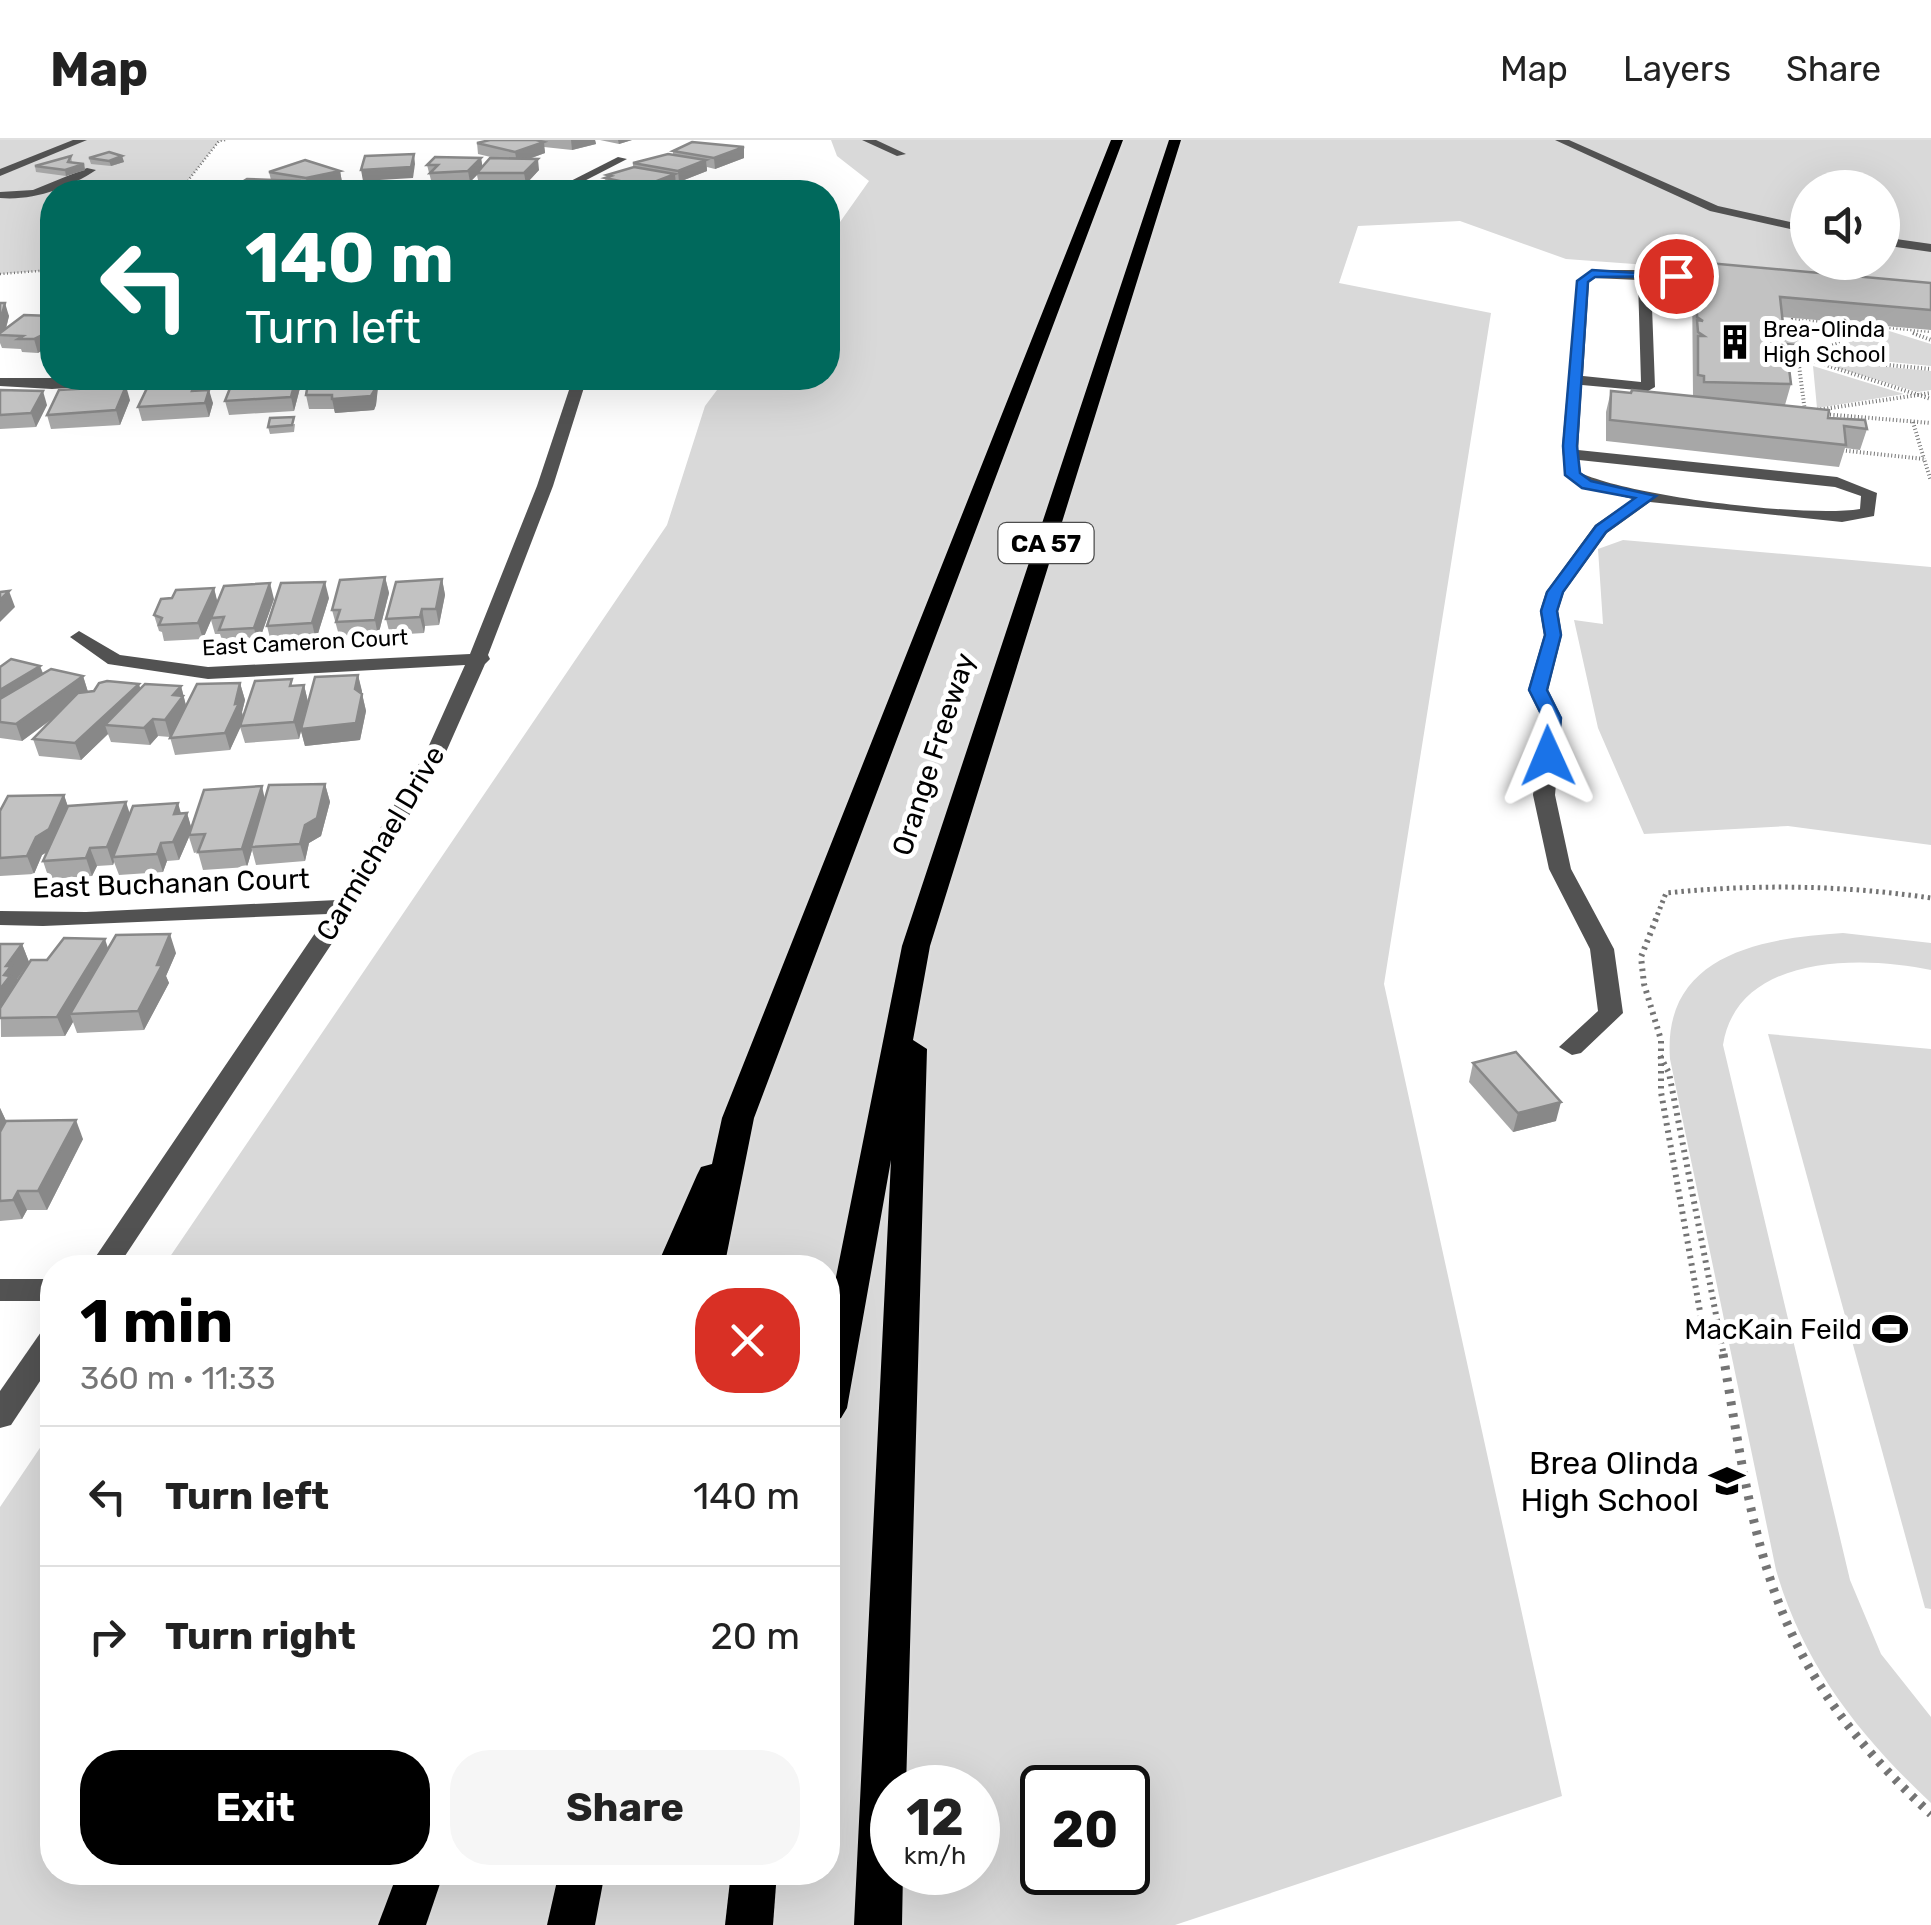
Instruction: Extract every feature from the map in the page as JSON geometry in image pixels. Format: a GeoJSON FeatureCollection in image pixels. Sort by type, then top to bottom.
{"type":"FeatureCollection","features":[{"type":"Feature","properties":{"kind":"highway","name":"Orange Freeway"},"geometry":{"type":"LineString","coordinates":[[710,1255],[738,1118],[1117,140]]}},
{"type":"Feature","properties":{"kind":"highway","name":"Orange Freeway"},"geometry":{"type":"LineString","coordinates":[[840,1345],[916,946],[1175,140]]}},
{"type":"Feature","properties":{"kind":"highway"},"geometry":{"type":"LineString","coordinates":[[878,1925],[916,946]]}},
{"type":"Feature","properties":{"kind":"highway"},"geometry":{"type":"LineString","coordinates":[[679,1255],[738,1118]]}},
{"type":"Feature","properties":{"kind":"highway"},"geometry":{"type":"LineString","coordinates":[[402,1925],[416,1885]]}},
{"type":"Feature","properties":{"kind":"highway"},"geometry":{"type":"LineString","coordinates":[[571,1925],[579,1885]]}},
{"type":"Feature","properties":{"kind":"highway"},"geometry":{"type":"LineString","coordinates":[[749,1925],[753,1885]]}},
{"type":"Feature","properties":{"kind":"street"},"geometry":{"type":"LineString","coordinates":[[0,172],[82,140]]}},
{"type":"Feature","properties":{"kind":"street"},"geometry":{"type":"LineString","coordinates":[[867,140],[901,154]]}},
{"type":"Feature","properties":{"kind":"street"},"geometry":{"type":"LineString","coordinates":[[1560,140],[1714,210],[1790,226]]}},
{"type":"Feature","properties":{"kind":"street"},"geometry":{"type":"LineString","coordinates":[[579,180],[622,159]]}},
{"type":"Feature","properties":{"kind":"street"},"geometry":{"type":"LineString","coordinates":[[69,180],[91,170]]}},
{"type":"Feature","properties":{"kind":"street"},"geometry":{"type":"LineString","coordinates":[[0,195],[18,198],[40,193]]}},
{"type":"Feature","properties":{"kind":"street"},"geometry":{"type":"LineString","coordinates":[[1900,244],[1931,248]]}},
{"type":"Feature","properties":{"kind":"street"},"geometry":{"type":"LineString","coordinates":[[1570,454],[1837,482],[1868,493],[1868,513],[1842,516],[1648,496],[1587,485],[1572,475],[1570,454],[1583,281],[1592,274],[1644,274],[1753,282]]}},
{"type":"Feature","properties":{"kind":"street"},"geometry":{"type":"LineString","coordinates":[[1575,380],[1648,387],[1644,274]]}},
{"type":"Feature","properties":{"kind":"street"},"geometry":{"type":"LineString","coordinates":[[0,382],[40,384]]}},
{"type":"Feature","properties":{"kind":"street","name":"Carmichael Drive"},"geometry":{"type":"LineString","coordinates":[[111,1255],[345,907],[437,750],[481,659],[540,505],[576,390]]}},
{"type":"Feature","properties":{"kind":"street"},"geometry":{"type":"LineString","coordinates":[[1572,1048],[1610,1013],[1602,949],[1560,868],[1544,795],[1552,718],[1538,690],[1553,635],[1549,611],[1555,592],[1601,529],[1648,496]]}},
{"type":"Feature","properties":{"kind":"street","name":"East Cameron Court"},"geometry":{"type":"LineString","coordinates":[[79,637],[115,660],[208,674],[481,659]]}},
{"type":"Feature","properties":{"kind":"street","name":"East Buchanan Court"},"geometry":{"type":"LineString","coordinates":[[0,918],[60,919],[258,905],[345,907]]}},
{"type":"Feature","properties":{"kind":"street"},"geometry":{"type":"LineString","coordinates":[[0,1290],[40,1290]]}},
{"type":"Feature","properties":{"kind":"street"},"geometry":{"type":"LineString","coordinates":[[0,1416],[40,1358]]}},
{"type":"Feature","properties":{"kind":"path"},"geometry":{"type":"LineString","coordinates":[[188,180],[219,141],[226,140]]}},
{"type":"Feature","properties":{"kind":"path"},"geometry":{"type":"LineString","coordinates":[[0,274],[40,271]]}},
{"type":"Feature","properties":{"kind":"path"},"geometry":{"type":"LineString","coordinates":[[1805,412],[1792,319],[1931,332]]}},
{"type":"Feature","properties":{"kind":"path"},"geometry":{"type":"LineString","coordinates":[[1798,356],[1885,328]]}},
{"type":"Feature","properties":{"kind":"path"},"geometry":{"type":"LineString","coordinates":[[1904,330],[1931,340]]}},
{"type":"Feature","properties":{"kind":"path"},"geometry":{"type":"LineString","coordinates":[[1798,356],[1931,369]]}},
{"type":"Feature","properties":{"kind":"path"},"geometry":{"type":"LineString","coordinates":[[1798,356],[1918,395]]}},
{"type":"Feature","properties":{"kind":"path"},"geometry":{"type":"LineString","coordinates":[[1805,412],[1931,396]]}},
{"type":"Feature","properties":{"kind":"path"},"geometry":{"type":"LineString","coordinates":[[1805,412],[1931,424]]}},
{"type":"Feature","properties":{"kind":"path"},"geometry":{"type":"LineString","coordinates":[[1850,416],[1853,426]]}},
{"type":"Feature","properties":{"kind":"path"},"geometry":{"type":"LineString","coordinates":[[1912,422],[1931,481]]}},
{"type":"Feature","properties":{"kind":"path"},"geometry":{"type":"LineString","coordinates":[[1856,442],[1858,452]]}},
{"type":"Feature","properties":{"kind":"path"},"geometry":{"type":"LineString","coordinates":[[1830,449],[1924,459]]}},
{"type":"Feature","properties":{"kind":"path"},"geometry":{"type":"LineString","coordinates":[[1718,1324],[1702,1324],[1641,958],[1666,893],[1716,887],[1859,886],[1931,898]]}},
{"type":"Feature","properties":{"kind":"path"},"geometry":{"type":"LineString","coordinates":[[1660,1056],[1669,1073],[1739,1449],[1776,1603],[1790,1640],[1811,1677],[1856,1738],[1931,1814]]}},
{"type":"Feature","properties":{"kind":"shaded area"},"geometry":{"type":"Polygon","coordinates":[[[0,140],[226,140],[219,141],[188,180],[40,180],[40,271],[0,274],[0,140]]]}},
{"type":"Feature","properties":{"kind":"shaded area"},"geometry":{"type":"Polygon","coordinates":[[[831,140],[1931,140],[1931,286],[1850,280],[1900,280],[1900,170],[1790,170],[1790,276],[1566,259],[1460,221],[1358,226],[1339,283],[1491,313],[1384,984],[1562,1796],[1175,1925],[0,1925],[0,1507],[40,1448],[40,1885],[840,1885],[840,1255],[171,1255],[667,525],[705,406],[717,390],[840,390],[840,222],[869,181],[837,156],[831,140]]]}},
{"type":"Feature","properties":{"kind":"shaded area"},"geometry":{"type":"Polygon","coordinates":[[[1886,330],[1931,344],[1931,366],[1811,354],[1886,330]]]}},
{"type":"Feature","properties":{"kind":"shaded area"},"geometry":{"type":"Polygon","coordinates":[[[1811,360],[1931,371],[1931,390],[1917,392],[1811,360]]]}},
{"type":"Feature","properties":{"kind":"shaded area"},"geometry":{"type":"Polygon","coordinates":[[[1813,366],[1904,394],[1817,408],[1813,366]]]}},
{"type":"Feature","properties":{"kind":"shaded area"},"geometry":{"type":"Polygon","coordinates":[[[1623,540],[1931,567],[1931,845],[1788,826],[1644,834],[1598,728],[1574,620],[1603,624],[1598,549],[1623,540]]]}},
{"type":"Feature","properties":{"kind":"shaded area"},"geometry":{"type":"Polygon","coordinates":[[[1843,933],[1931,943],[1931,970],[1838,963],[1777,977],[1752,993],[1733,1015],[1723,1045],[1850,1580],[1881,1654],[1931,1717],[1931,1803],[1880,1751],[1837,1697],[1818,1668],[1788,1605],[1776,1570],[1670,1059],[1672,1024],[1682,996],[1700,975],[1723,959],[1750,948],[1780,940],[1843,933]]]}},
{"type":"Feature","properties":{"kind":"shaded area","name":"MacKain Feild"},"geometry":{"type":"Polygon","coordinates":[[[1768,1034],[1931,1049],[1931,1609],[1925,1608],[1768,1034]]]}},
{"type":"Feature","properties":{"kind":"building"},"geometry":{"type":"Polygon","coordinates":[[[544,142],[515,152],[477,143],[544,142]]]}},
{"type":"Feature","properties":{"kind":"building"},"geometry":{"type":"Polygon","coordinates":[[[692,142],[744,147],[714,158],[673,151],[692,142]]]}},
{"type":"Feature","properties":{"kind":"building"},"geometry":{"type":"Polygon","coordinates":[[[109,152],[122,156],[109,161],[89,158],[109,152]]]}},
{"type":"Feature","properties":{"kind":"building"},"geometry":{"type":"Polygon","coordinates":[[[414,154],[411,167],[361,170],[365,156],[414,154]]]}},
{"type":"Feature","properties":{"kind":"building"},"geometry":{"type":"Polygon","coordinates":[[[668,154],[706,160],[678,171],[633,163],[668,154]]]}},
{"type":"Feature","properties":{"kind":"building"},"geometry":{"type":"Polygon","coordinates":[[[71,156],[68,162],[84,164],[65,170],[35,166],[71,156]]]}},
{"type":"Feature","properties":{"kind":"building"},"geometry":{"type":"Polygon","coordinates":[[[435,157],[481,158],[468,171],[430,173],[438,165],[427,165],[435,157]]]}},
{"type":"Feature","properties":{"kind":"building"},"geometry":{"type":"Polygon","coordinates":[[[490,158],[538,159],[524,173],[477,173],[490,158]]]}},
{"type":"Feature","properties":{"kind":"building"},"geometry":{"type":"Polygon","coordinates":[[[305,160],[340,171],[306,178],[269,172],[305,160]]]}},
{"type":"Feature","properties":{"kind":"building"},"geometry":{"type":"Polygon","coordinates":[[[634,167],[675,174],[660,180],[615,180],[605,178],[611,176],[607,175],[634,167]]]}},
{"type":"Feature","properties":{"kind":"building","name":"Brea-Olinda High School"},"geometry":{"type":"Polygon","coordinates":[[[1697,262],[1790,270],[1790,280],[1931,283],[1931,310],[1780,297],[1783,324],[1799,326],[1802,346],[1786,344],[1791,384],[1704,382],[1704,376],[1698,375],[1698,336],[1704,336],[1698,332],[1697,320],[1703,321],[1697,317],[1697,262]]]}},
{"type":"Feature","properties":{"kind":"building"},"geometry":{"type":"Polygon","coordinates":[[[24,315],[40,316],[40,336],[34,339],[0,333],[24,315]]]}},
{"type":"Feature","properties":{"kind":"building"},"geometry":{"type":"Polygon","coordinates":[[[0,390],[43,391],[31,413],[0,415],[0,390]]]}},
{"type":"Feature","properties":{"kind":"building"},"geometry":{"type":"Polygon","coordinates":[[[59,390],[124,390],[116,410],[47,415],[59,390]]]}},
{"type":"Feature","properties":{"kind":"building"},"geometry":{"type":"Polygon","coordinates":[[[146,390],[209,390],[205,403],[138,407],[146,390]]]}},
{"type":"Feature","properties":{"kind":"building"},"geometry":{"type":"Polygon","coordinates":[[[229,390],[293,390],[291,397],[225,401],[229,390]]]}},
{"type":"Feature","properties":{"kind":"building"},"geometry":{"type":"Polygon","coordinates":[[[307,390],[374,390],[371,396],[332,399],[332,395],[306,395],[307,390]]]}},
{"type":"Feature","properties":{"kind":"building"},"geometry":{"type":"Polygon","coordinates":[[[1611,391],[1829,410],[1828,418],[1865,420],[1867,429],[1844,426],[1846,445],[1610,420],[1611,391]]]}},
{"type":"Feature","properties":{"kind":"building"},"geometry":{"type":"Polygon","coordinates":[[[294,417],[292,425],[268,427],[270,418],[294,417]]]}},
{"type":"Feature","properties":{"kind":"building"},"geometry":{"type":"Polygon","coordinates":[[[385,577],[375,620],[336,622],[340,610],[332,610],[340,580],[385,577]]]}},
{"type":"Feature","properties":{"kind":"building"},"geometry":{"type":"Polygon","coordinates":[[[442,579],[436,609],[422,609],[420,617],[386,619],[396,582],[442,579]]]}},
{"type":"Feature","properties":{"kind":"building"},"geometry":{"type":"Polygon","coordinates":[[[325,582],[312,623],[267,626],[281,583],[325,582]]]}},
{"type":"Feature","properties":{"kind":"building"},"geometry":{"type":"Polygon","coordinates":[[[270,583],[254,628],[219,630],[224,617],[211,618],[224,586],[270,583]]]}},
{"type":"Feature","properties":{"kind":"building"},"geometry":{"type":"Polygon","coordinates":[[[214,588],[198,623],[159,625],[162,618],[154,615],[161,599],[172,598],[176,590],[214,588]]]}},
{"type":"Feature","properties":{"kind":"building"},"geometry":{"type":"Polygon","coordinates":[[[11,659],[40,666],[0,690],[0,667],[11,659]]]}},
{"type":"Feature","properties":{"kind":"building"},"geometry":{"type":"Polygon","coordinates":[[[51,669],[83,676],[16,724],[0,722],[0,699],[51,669]]]}},
{"type":"Feature","properties":{"kind":"building"},"geometry":{"type":"Polygon","coordinates":[[[358,675],[355,689],[362,694],[356,723],[301,729],[315,677],[358,675]]]}},
{"type":"Feature","properties":{"kind":"building"},"geometry":{"type":"Polygon","coordinates":[[[292,679],[290,686],[304,685],[294,722],[240,726],[255,681],[292,679]]]}},
{"type":"Feature","properties":{"kind":"building"},"geometry":{"type":"Polygon","coordinates":[[[99,683],[139,684],[75,743],[33,739],[78,693],[94,691],[99,683]]]}},
{"type":"Feature","properties":{"kind":"building"},"geometry":{"type":"Polygon","coordinates":[[[240,683],[235,704],[239,703],[225,733],[170,738],[197,684],[240,683]]]}},
{"type":"Feature","properties":{"kind":"building"},"geometry":{"type":"Polygon","coordinates":[[[145,684],[181,686],[173,695],[183,696],[165,720],[153,719],[144,728],[105,725],[145,684]]]}},
{"type":"Feature","properties":{"kind":"building"},"geometry":{"type":"Polygon","coordinates":[[[325,784],[317,818],[305,825],[300,844],[251,847],[269,785],[325,784]]]}},
{"type":"Feature","properties":{"kind":"building"},"geometry":{"type":"Polygon","coordinates":[[[262,786],[242,849],[198,852],[205,834],[189,835],[204,790],[262,786]]]}},
{"type":"Feature","properties":{"kind":"building"},"geometry":{"type":"Polygon","coordinates":[[[64,795],[49,829],[36,837],[27,856],[0,858],[0,811],[8,796],[64,795]]]}},
{"type":"Feature","properties":{"kind":"building"},"geometry":{"type":"Polygon","coordinates":[[[126,802],[107,847],[90,848],[86,858],[43,861],[68,806],[126,802]]]}},
{"type":"Feature","properties":{"kind":"building"},"geometry":{"type":"Polygon","coordinates":[[[178,803],[174,814],[187,813],[173,842],[161,843],[157,854],[113,857],[133,806],[178,803]]]}},
{"type":"Feature","properties":{"kind":"building"},"geometry":{"type":"Polygon","coordinates":[[[170,934],[157,965],[162,965],[138,1011],[70,1014],[116,935],[170,934]]]}},
{"type":"Feature","properties":{"kind":"building"},"geometry":{"type":"Polygon","coordinates":[[[64,938],[105,939],[57,1017],[0,1018],[0,1008],[31,960],[47,960],[64,938]]]}},
{"type":"Feature","properties":{"kind":"building"},"geometry":{"type":"Polygon","coordinates":[[[0,944],[22,944],[6,966],[11,966],[4,975],[10,976],[0,989],[0,944]]]}},
{"type":"Feature","properties":{"kind":"building"},"geometry":{"type":"Polygon","coordinates":[[[1516,1052],[1561,1102],[1518,1113],[1473,1063],[1516,1052]]]}},
{"type":"Feature","properties":{"kind":"building"},"geometry":{"type":"Polygon","coordinates":[[[76,1120],[38,1191],[18,1191],[13,1200],[0,1201],[0,1132],[6,1121],[76,1120]]]}},
{"type":"Feature","properties":{"kind":"place","name":"Brea-Olinda High School"},"geometry":{"type":"Point","coordinates":[1735,342]}},
{"type":"Feature","properties":{"kind":"place","name":"MacKain Feild"},"geometry":{"type":"Point","coordinates":[1890,1329]}},
{"type":"Feature","properties":{"kind":"place","name":"Brea Olinda High School"},"geometry":{"type":"Point","coordinates":[1727,1481]}},
{"type":"Feature","properties":{"kind":"route"},"geometry":{"type":"LineString","coordinates":[[1548,756],[1552,718],[1538,690],[1553,635],[1549,611],[1555,592],[1601,529],[1648,496],[1587,485],[1572,475],[1570,446],[1583,281],[1592,274],[1676,276]]}}]}
